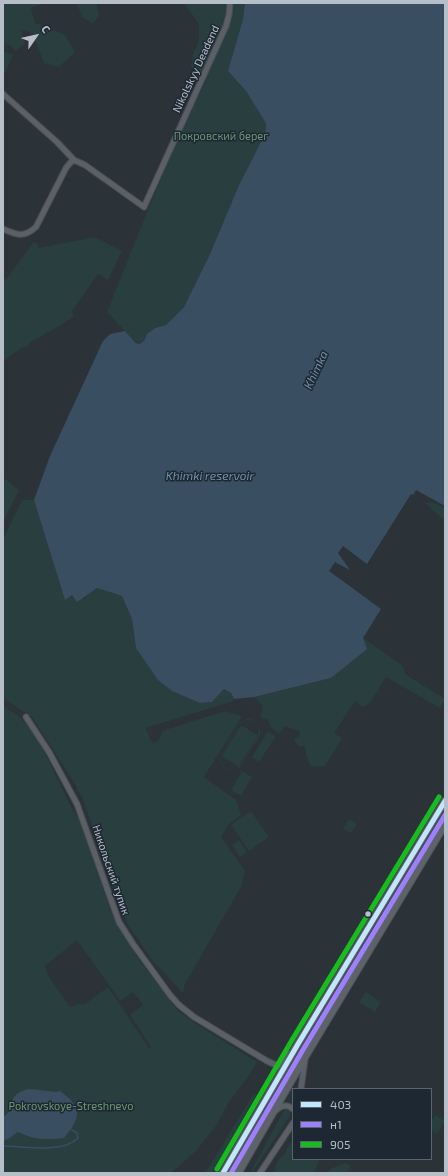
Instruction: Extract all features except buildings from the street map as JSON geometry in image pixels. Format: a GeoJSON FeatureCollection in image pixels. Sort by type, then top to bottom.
{"type":"FeatureCollection","features":[{"type":"Feature","properties":{"kind":"main road"},"geometry":{"type":"LineString","coordinates":[[224,1173],[298,1044],[445,801]]}},
{"type":"Feature","properties":{"kind":"main road"},"geometry":{"type":"LineString","coordinates":[[238,1173],[306,1055],[445,824]]}},
{"type":"Feature","properties":{"kind":"street","name":"Nikolskyy Deadend"},"geometry":{"type":"LineString","coordinates":[[74,160],[85,165],[144,207],[226,26],[230,3]]}},
{"type":"Feature","properties":{"kind":"street"},"geometry":{"type":"LineString","coordinates":[[3,94],[57,142],[74,160],[66,168],[36,227],[30,232],[20,235],[3,229]]}},
{"type":"Feature","properties":{"kind":"street","name":"Никольский тупик"},"geometry":{"type":"LineString","coordinates":[[26,717],[49,752],[77,804],[118,922],[152,972],[176,1002],[242,1046],[278,1066],[298,1044]]}},
{"type":"Feature","properties":{"kind":"street"},"geometry":{"type":"LineString","coordinates":[[301,1088],[306,1055]]}},
{"type":"Feature","properties":{"kind":"street"},"geometry":{"type":"LineString","coordinates":[[270,1117],[282,1106],[288,1106],[292,1108]]}},
{"type":"Feature","properties":{"kind":"street"},"geometry":{"type":"LineString","coordinates":[[260,1173],[292,1125]]}},
{"type":"Feature","properties":{"kind":"green space"},"geometry":{"type":"Polygon","coordinates":[[[3,3],[45,3],[31,8],[35,23],[65,35],[75,52],[59,67],[44,63],[32,33],[21,30],[25,44],[16,51],[8,44],[3,46],[3,3]]]}},
{"type":"Feature","properties":{"kind":"green space"},"geometry":{"type":"Polygon","coordinates":[[[76,3],[95,3],[97,5],[99,16],[93,23],[84,19],[76,3]]]}},
{"type":"Feature","properties":{"kind":"green space","name":"Покровский берег"},"geometry":{"type":"Polygon","coordinates":[[[184,3],[245,3],[243,19],[228,71],[246,91],[264,120],[266,124],[265,134],[239,185],[210,254],[184,307],[166,325],[155,328],[147,334],[144,341],[140,344],[137,343],[107,312],[149,207],[185,123],[206,81],[200,78],[191,67],[193,54],[199,37],[199,24],[184,3]]]}},
{"type":"Feature","properties":{"kind":"green space"},"geometry":{"type":"Polygon","coordinates":[[[3,51],[13,55],[5,73],[3,70],[3,51]]]}},
{"type":"Feature","properties":{"kind":"green space"},"geometry":{"type":"Polygon","coordinates":[[[95,237],[122,251],[108,280],[98,274],[72,311],[74,316],[63,324],[29,343],[27,347],[23,347],[3,361],[3,280],[7,278],[33,243],[37,243],[39,248],[95,237]]]}},
{"type":"Feature","properties":{"kind":"green space"},"geometry":{"type":"Polygon","coordinates":[[[3,477],[19,490],[3,522],[3,477]]]}},
{"type":"Feature","properties":{"kind":"green space"},"geometry":{"type":"Polygon","coordinates":[[[22,500],[34,500],[65,599],[72,595],[77,601],[97,588],[122,596],[132,619],[136,648],[212,702],[224,689],[231,693],[234,699],[231,702],[145,728],[153,744],[160,738],[162,731],[225,711],[242,716],[204,777],[236,800],[241,815],[228,825],[221,837],[245,871],[242,885],[185,984],[183,993],[152,960],[127,923],[82,797],[76,788],[77,787],[32,717],[3,698],[3,539],[22,500]]]}},
{"type":"Feature","properties":{"kind":"green space"},"geometry":{"type":"Polygon","coordinates":[[[425,503],[434,503],[445,508],[445,520],[435,512],[425,503]]]}},
{"type":"Feature","properties":{"kind":"green space"},"geometry":{"type":"Polygon","coordinates":[[[363,638],[403,666],[405,674],[445,699],[440,708],[386,677],[370,703],[363,707],[355,701],[334,733],[342,738],[325,766],[312,767],[309,763],[304,746],[299,746],[295,742],[295,738],[300,736],[299,731],[285,726],[279,734],[271,727],[268,720],[261,718],[261,712],[263,711],[262,705],[254,697],[331,678],[363,638]]]}},
{"type":"Feature","properties":{"kind":"green space","name":"Pokrovskoye-Streshnevo"},"geometry":{"type":"Polygon","coordinates":[[[3,706],[20,717],[35,736],[47,757],[73,811],[79,819],[113,917],[140,961],[178,1011],[257,1062],[248,1077],[229,1102],[216,1126],[195,1152],[171,1173],[3,1173],[3,706]],[[77,940],[45,966],[49,977],[70,1007],[78,1004],[85,1004],[108,987],[149,1048],[151,1047],[130,1015],[143,1005],[133,992],[120,1001],[77,940]]]}},
{"type":"Feature","properties":{"kind":"green space"},"geometry":{"type":"Polygon","coordinates":[[[246,719],[250,719],[255,721],[258,723],[260,728],[260,735],[240,767],[236,769],[232,770],[226,769],[223,767],[221,763],[220,755],[239,723],[246,719]],[[247,720],[240,723],[221,754],[221,762],[225,768],[232,770],[239,767],[222,756],[241,725],[257,735],[259,727],[254,721],[247,720]]]}},
{"type":"Feature","properties":{"kind":"green space"},"geometry":{"type":"Polygon","coordinates":[[[268,731],[276,736],[259,762],[252,757],[268,731]]]}},
{"type":"Feature","properties":{"kind":"green space"},"geometry":{"type":"Polygon","coordinates":[[[242,771],[252,777],[241,796],[231,790],[242,771]]]}},
{"type":"Feature","properties":{"kind":"green space"},"geometry":{"type":"Polygon","coordinates":[[[251,811],[269,837],[249,851],[231,825],[251,811]]]}},
{"type":"Feature","properties":{"kind":"green space"},"geometry":{"type":"Polygon","coordinates":[[[349,819],[357,824],[351,833],[343,829],[349,819]]]}},
{"type":"Feature","properties":{"kind":"green space"},"geometry":{"type":"Polygon","coordinates":[[[239,840],[247,852],[240,857],[232,845],[239,840]]]}},
{"type":"Feature","properties":{"kind":"green space"},"geometry":{"type":"Polygon","coordinates":[[[366,992],[381,1002],[375,1012],[359,1002],[366,992]]]}},
{"type":"Feature","properties":{"kind":"green space"},"geometry":{"type":"Polygon","coordinates":[[[254,1093],[256,1094],[255,1097],[212,1173],[205,1173],[254,1093]]]}},
{"type":"Feature","properties":{"kind":"green space"},"geometry":{"type":"Polygon","coordinates":[[[286,1109],[290,1111],[290,1116],[252,1173],[250,1173],[283,1112],[286,1109]]]}},
{"type":"Feature","properties":{"kind":"green space"},"geometry":{"type":"Polygon","coordinates":[[[435,1115],[445,1121],[437,1134],[432,1131],[432,1120],[435,1115]]]}},
{"type":"Feature","properties":{"kind":"green space"},"geometry":{"type":"Polygon","coordinates":[[[292,1142],[292,1160],[320,1160],[314,1173],[272,1173],[275,1171],[276,1164],[285,1154],[287,1148],[292,1142]]]}},
{"type":"Feature","properties":{"kind":"green space"},"geometry":{"type":"Polygon","coordinates":[[[345,1163],[351,1166],[347,1173],[328,1173],[330,1169],[345,1163]]]}},
{"type":"Feature","properties":{"kind":"water","name":"Khimki reservoir"},"geometry":{"type":"Polygon","coordinates":[[[245,3],[445,3],[445,506],[416,490],[413,495],[411,494],[367,564],[343,546],[338,553],[350,570],[335,562],[329,571],[381,609],[363,638],[367,649],[331,678],[254,697],[234,699],[231,693],[224,689],[212,702],[200,703],[172,691],[158,680],[136,648],[132,619],[122,596],[97,588],[77,602],[72,595],[65,600],[34,500],[50,456],[103,341],[110,334],[125,331],[136,343],[140,344],[144,341],[147,334],[155,328],[166,325],[184,307],[210,254],[239,185],[265,134],[266,124],[264,120],[246,91],[228,71],[243,19],[245,3]]]}},
{"type":"Feature","properties":{"kind":"water"},"geometry":{"type":"Polygon","coordinates":[[[29,1089],[60,1091],[73,1103],[77,1113],[76,1118],[70,1131],[64,1138],[40,1139],[29,1137],[18,1132],[3,1141],[3,1117],[8,1113],[14,1097],[20,1092],[29,1089]]]}},
{"type":"Feature","properties":{"kind":"waterway"},"geometry":{"type":"LineString","coordinates":[[3,1146],[43,1148],[63,1146],[78,1138],[77,1133],[71,1129]]}},
{"type":"Feature","properties":{"kind":"transit line","name":"905"},"geometry":{"type":"LineString","coordinates":[[217,1169],[292,1040],[439,797]]}},
{"type":"Feature","properties":{"kind":"transit line","name":"403"},"geometry":{"type":"LineString","coordinates":[[223,1173],[298,1044],[445,801]]}},
{"type":"Feature","properties":{"kind":"transit line","name":"н1"},"geometry":{"type":"LineString","coordinates":[[231,1173],[304,1048],[445,815]]}},
{"type":"Feature","properties":{"kind":"water label","name":"Khimka"},"geometry":{"type":"Point","coordinates":[316,370]}}]}
